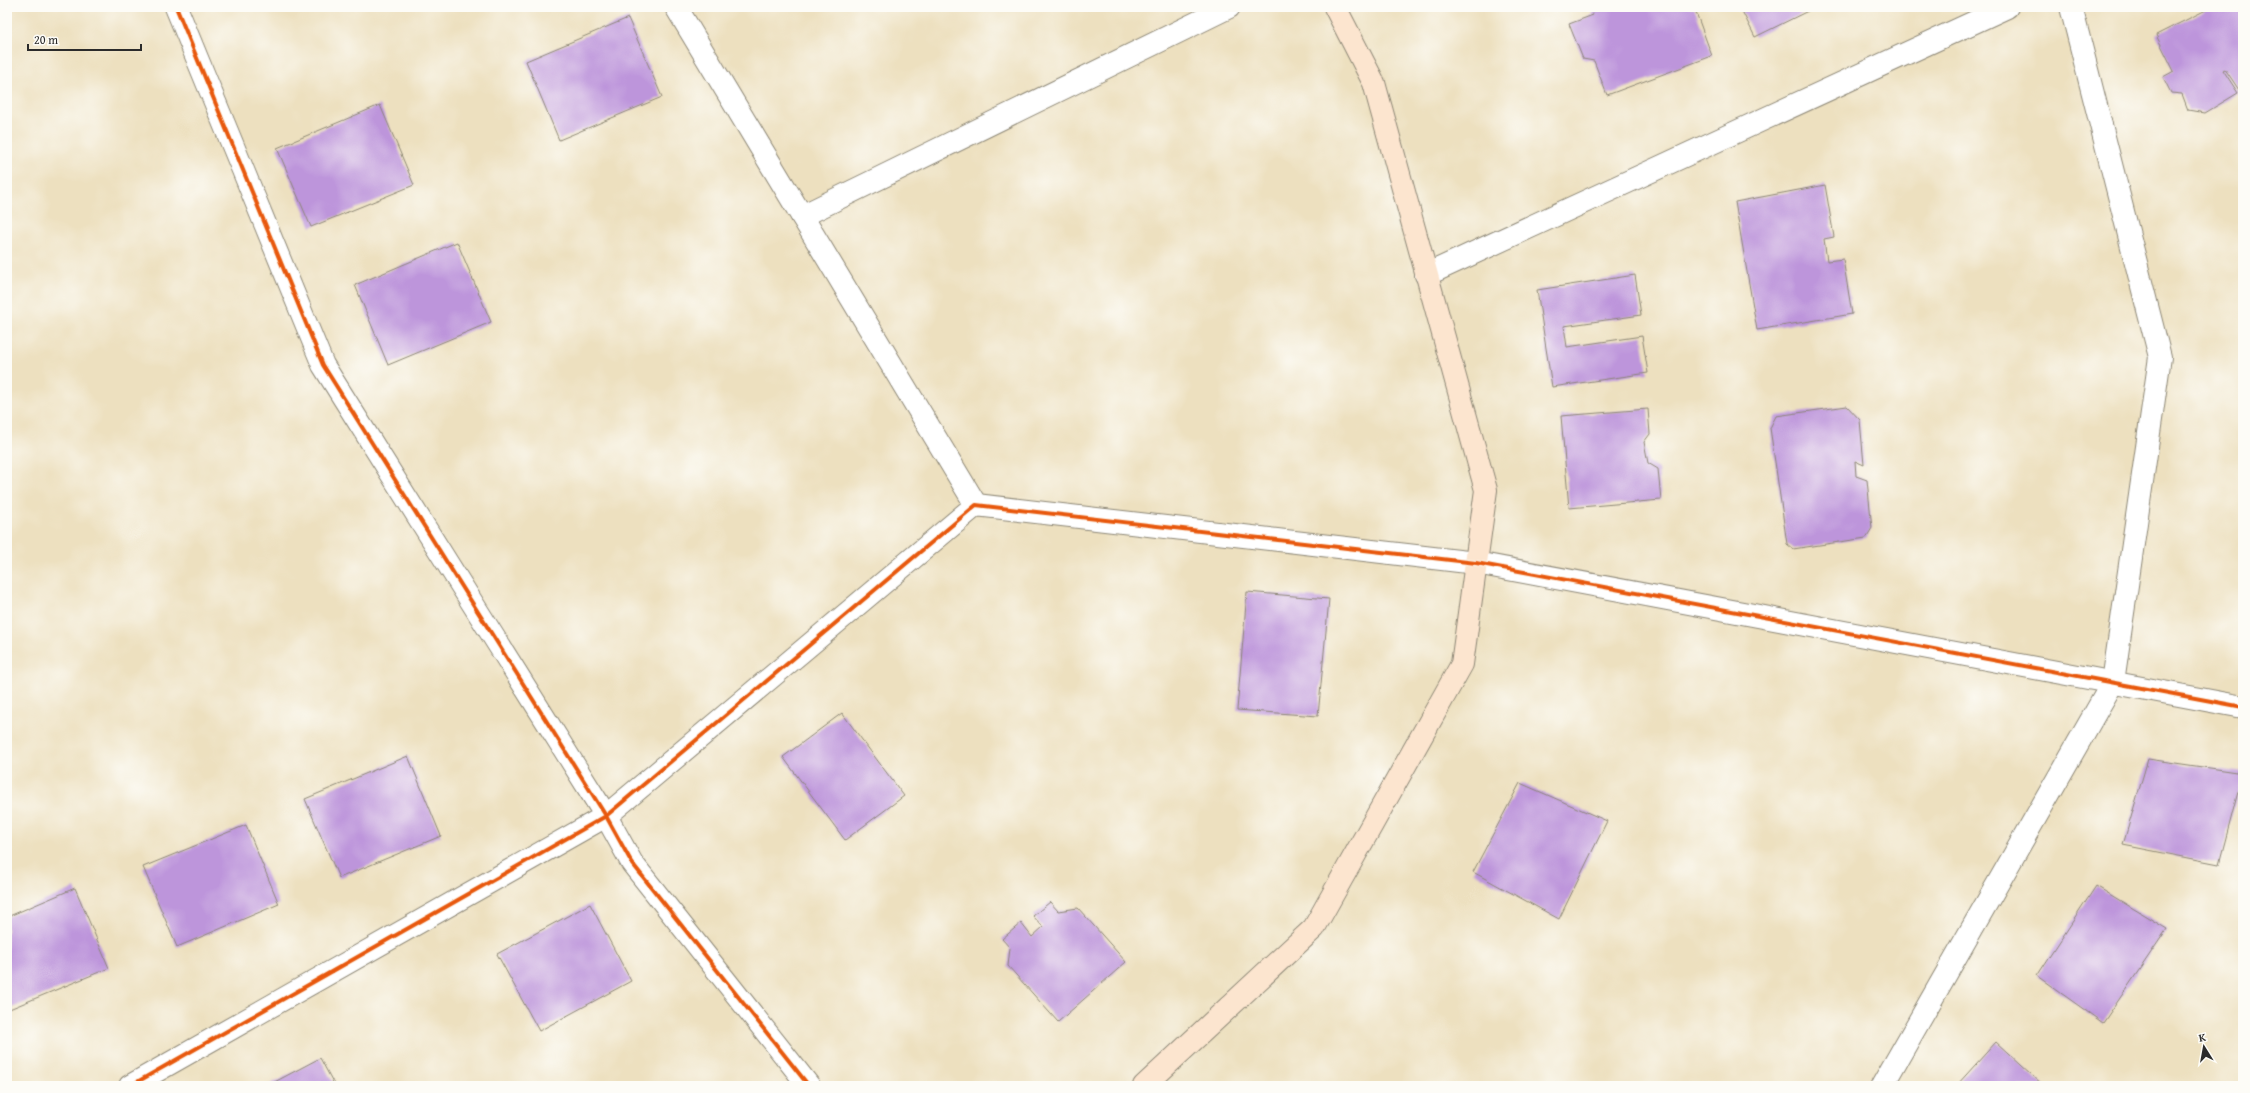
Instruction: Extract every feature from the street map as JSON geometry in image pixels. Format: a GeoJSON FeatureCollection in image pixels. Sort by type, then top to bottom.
{"type":"FeatureCollection","features":[{"type":"Feature","properties":{"kind":"street"},"geometry":{"type":"LineString","coordinates":[[176,7],[323,365],[606,816],[632,863],[809,1086]]}},
{"type":"Feature","properties":{"kind":"street"},"geometry":{"type":"LineString","coordinates":[[676,7],[976,505]]}},
{"type":"Feature","properties":{"kind":"street"},"geometry":{"type":"LineString","coordinates":[[802,216],[1229,7]]}},
{"type":"Feature","properties":{"kind":"street"},"geometry":{"type":"LineString","coordinates":[[1144,1086],[1314,928],[1462,664],[1486,490],[1374,83],[1335,7]]}},
{"type":"Feature","properties":{"kind":"street"},"geometry":{"type":"LineString","coordinates":[[1426,274],[2008,7]]}},
{"type":"Feature","properties":{"kind":"street"},"geometry":{"type":"LineString","coordinates":[[1882,1086],[2113,682],[2160,358],[2071,7]]}},
{"type":"Feature","properties":{"kind":"street"},"geometry":{"type":"LineString","coordinates":[[130,1086],[606,816],[976,505],[1476,563],[2243,707]]}},
{"type":"Feature","properties":{"kind":"building"},"geometry":{"type":"Polygon","coordinates":[[[1590,7],[1694,7],[1712,56],[1607,95],[1594,61],[1583,59],[1569,24],[1593,15],[1590,7]]]}},
{"type":"Feature","properties":{"kind":"building"},"geometry":{"type":"Polygon","coordinates":[[[1740,7],[1816,7],[1755,37],[1740,7]]]}},
{"type":"Feature","properties":{"kind":"building"},"geometry":{"type":"Polygon","coordinates":[[[2212,7],[2243,7],[2243,96],[2225,69],[2223,70],[2238,93],[2205,113],[2188,110],[2182,94],[2171,93],[2163,77],[2174,71],[2156,35],[2212,7]]]}},
{"type":"Feature","properties":{"kind":"building"},"geometry":{"type":"Polygon","coordinates":[[[628,18],[662,97],[559,140],[526,61],[628,18]]]}},
{"type":"Feature","properties":{"kind":"building"},"geometry":{"type":"Polygon","coordinates":[[[380,105],[414,185],[311,227],[277,148],[380,105]]]}},
{"type":"Feature","properties":{"kind":"building"},"geometry":{"type":"Polygon","coordinates":[[[1825,185],[1834,237],[1824,239],[1827,261],[1843,259],[1852,314],[1757,330],[1735,202],[1825,185]]]}},
{"type":"Feature","properties":{"kind":"building"},"geometry":{"type":"Polygon","coordinates":[[[457,242],[491,322],[388,365],[355,285],[457,242]]]}},
{"type":"Feature","properties":{"kind":"building"},"geometry":{"type":"Polygon","coordinates":[[[1635,275],[1641,315],[1564,326],[1567,347],[1642,336],[1648,373],[1552,387],[1537,290],[1635,275]]]}},
{"type":"Feature","properties":{"kind":"building"},"geometry":{"type":"Polygon","coordinates":[[[1847,406],[1860,420],[1864,465],[1855,461],[1856,476],[1867,480],[1872,528],[1866,538],[1793,549],[1787,544],[1770,428],[1776,416],[1847,406]]]}},
{"type":"Feature","properties":{"kind":"building"},"geometry":{"type":"Polygon","coordinates":[[[1648,409],[1650,434],[1644,442],[1648,463],[1658,469],[1661,500],[1569,508],[1561,416],[1648,409]]]}},
{"type":"Feature","properties":{"kind":"building"},"geometry":{"type":"Polygon","coordinates":[[[1247,592],[1329,599],[1318,716],[1237,710],[1247,592]]]}},
{"type":"Feature","properties":{"kind":"building"},"geometry":{"type":"Polygon","coordinates":[[[842,713],[904,796],[845,840],[783,757],[842,713]]]}},
{"type":"Feature","properties":{"kind":"building"},"geometry":{"type":"Polygon","coordinates":[[[408,756],[441,836],[339,878],[305,799],[408,756]]]}},
{"type":"Feature","properties":{"kind":"building"},"geometry":{"type":"Polygon","coordinates":[[[2148,759],[2243,773],[2219,864],[2123,845],[2148,759]]]}},
{"type":"Feature","properties":{"kind":"building"},"geometry":{"type":"Polygon","coordinates":[[[1520,783],[1607,821],[1559,919],[1473,872],[1520,783]]]}},
{"type":"Feature","properties":{"kind":"building"},"geometry":{"type":"Polygon","coordinates":[[[246,825],[279,904],[177,947],[143,867],[246,825]]]}},
{"type":"Feature","properties":{"kind":"building"},"geometry":{"type":"Polygon","coordinates":[[[2096,886],[2167,929],[2103,1023],[2037,976],[2096,886]]]}},
{"type":"Feature","properties":{"kind":"building"},"geometry":{"type":"Polygon","coordinates":[[[75,888],[109,968],[7,1010],[7,917],[75,888]]]}},
{"type":"Feature","properties":{"kind":"building"},"geometry":{"type":"Polygon","coordinates":[[[1050,902],[1058,911],[1078,908],[1126,962],[1058,1022],[1008,966],[1010,948],[1002,939],[1021,923],[1032,937],[1043,927],[1033,916],[1050,902]]]}},
{"type":"Feature","properties":{"kind":"building"},"geometry":{"type":"Polygon","coordinates":[[[590,904],[631,981],[539,1031],[497,954],[590,904]]]}},
{"type":"Feature","properties":{"kind":"building"},"geometry":{"type":"Polygon","coordinates":[[[1996,1042],[2044,1086],[1956,1086],[1996,1042]]]}},
{"type":"Feature","properties":{"kind":"building"},"geometry":{"type":"Polygon","coordinates":[[[320,1058],[335,1086],[267,1086],[320,1058]]]}},
{"type":"Feature","properties":{"kind":"cycle path"},"geometry":{"type":"LineString","coordinates":[[130,1086],[606,816],[323,365],[176,7]]}},
{"type":"Feature","properties":{"kind":"cycle path"},"geometry":{"type":"LineString","coordinates":[[809,1086],[632,863],[606,816],[976,505],[1476,563],[2243,707]]}}]}
